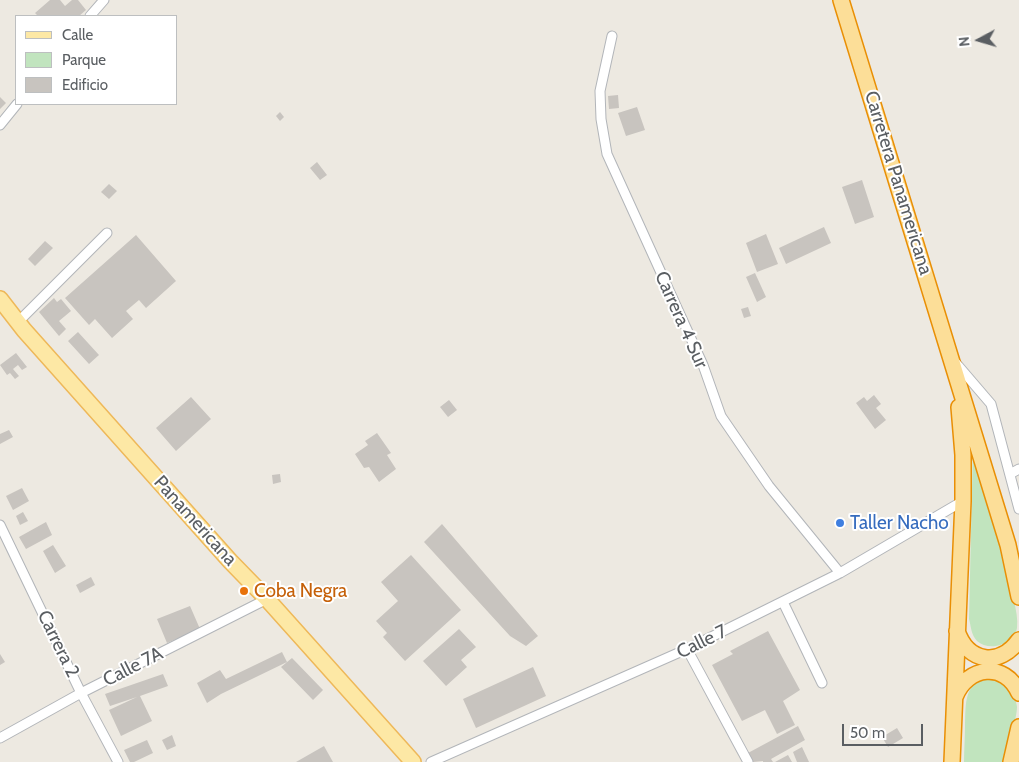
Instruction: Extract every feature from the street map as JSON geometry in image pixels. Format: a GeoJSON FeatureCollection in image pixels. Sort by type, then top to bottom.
{"type":"FeatureCollection","features":[{"type":"Feature","properties":{"kind":"highway","name":"Carretera Panamericana"},"geometry":{"type":"LineString","coordinates":[[841,0],[1008,545],[1019,597]]}},
{"type":"Feature","properties":{"kind":"highway","name":"Carretera Panamericana"},"geometry":{"type":"LineString","coordinates":[[952,762],[956,630],[963,501],[963,445],[953,362]]}},
{"type":"Feature","properties":{"kind":"highway"},"geometry":{"type":"LineString","coordinates":[[956,630],[961,642],[969,651],[979,657],[991,658],[1003,655],[1013,648],[1019,640]]}},
{"type":"Feature","properties":{"kind":"highway"},"geometry":{"type":"LineString","coordinates":[[954,700],[958,687],[968,677],[980,672],[994,672],[1006,677],[1016,686],[1019,693]]}},
{"type":"Feature","properties":{"kind":"highway"},"geometry":{"type":"LineString","coordinates":[[1011,762],[1019,727]]}},
{"type":"Feature","properties":{"kind":"main road","name":"Panamericana"},"geometry":{"type":"LineString","coordinates":[[0,299],[18,322],[230,561],[267,599],[413,762]]}},
{"type":"Feature","properties":{"kind":"street"},"geometry":{"type":"LineString","coordinates":[[91,15],[104,0]]}},
{"type":"Feature","properties":{"kind":"street","name":"Carrera 4 Sur"},"geometry":{"type":"LineString","coordinates":[[612,36],[600,91],[601,119],[606,154],[703,365],[721,416],[769,486],[840,573]]}},
{"type":"Feature","properties":{"kind":"street"},"geometry":{"type":"LineString","coordinates":[[0,125],[16,105]]}},
{"type":"Feature","properties":{"kind":"street"},"geometry":{"type":"LineString","coordinates":[[18,322],[107,233]]}},
{"type":"Feature","properties":{"kind":"street"},"geometry":{"type":"LineString","coordinates":[[953,362],[991,404],[1019,509]]}},
{"type":"Feature","properties":{"kind":"street"},"geometry":{"type":"LineString","coordinates":[[1010,474],[1019,469]]}},
{"type":"Feature","properties":{"kind":"street","name":"Calle 7"},"geometry":{"type":"LineString","coordinates":[[431,762],[687,649],[783,602],[840,573],[963,501]]}},
{"type":"Feature","properties":{"kind":"street","name":"Carrera 2"},"geometry":{"type":"LineString","coordinates":[[0,525],[81,693],[118,762]]}},
{"type":"Feature","properties":{"kind":"street","name":"Calle 7A"},"geometry":{"type":"LineString","coordinates":[[0,738],[81,693],[267,599]]}},
{"type":"Feature","properties":{"kind":"street"},"geometry":{"type":"LineString","coordinates":[[783,602],[822,683]]}},
{"type":"Feature","properties":{"kind":"street"},"geometry":{"type":"LineString","coordinates":[[687,649],[748,762]]}},
{"type":"Feature","properties":{"kind":"green space"},"geometry":{"type":"Polygon","coordinates":[[[973,445],[1002,542],[1017,618],[1017,628],[1011,639],[994,646],[982,644],[975,639],[969,619],[973,445]]]}},
{"type":"Feature","properties":{"kind":"green space"},"geometry":{"type":"Polygon","coordinates":[[[992,677],[1008,689],[1017,707],[1004,762],[964,762],[966,702],[968,694],[976,683],[992,677]]]}},
{"type":"Feature","properties":{"kind":"building"},"geometry":{"type":"Polygon","coordinates":[[[50,0],[60,0],[65,6],[72,0],[78,0],[86,10],[80,15],[37,15],[35,13],[50,0]]]}},
{"type":"Feature","properties":{"kind":"building"},"geometry":{"type":"Polygon","coordinates":[[[618,95],[619,108],[609,109],[608,96],[618,95]]]}},
{"type":"Feature","properties":{"kind":"building"},"geometry":{"type":"Polygon","coordinates":[[[0,97],[6,103],[0,109],[0,97]]]}},
{"type":"Feature","properties":{"kind":"building"},"geometry":{"type":"Polygon","coordinates":[[[637,107],[645,130],[626,136],[618,113],[637,107]]]}},
{"type":"Feature","properties":{"kind":"building"},"geometry":{"type":"Polygon","coordinates":[[[280,112],[284,117],[280,121],[276,116],[280,112]]]}},
{"type":"Feature","properties":{"kind":"building"},"geometry":{"type":"Polygon","coordinates":[[[317,162],[327,175],[320,180],[310,168],[317,162]]]}},
{"type":"Feature","properties":{"kind":"building"},"geometry":{"type":"Polygon","coordinates":[[[862,180],[874,217],[855,224],[842,187],[862,180]]]}},
{"type":"Feature","properties":{"kind":"building"},"geometry":{"type":"Polygon","coordinates":[[[109,184],[117,191],[109,199],[101,192],[109,184]]]}},
{"type":"Feature","properties":{"kind":"building"},"geometry":{"type":"Polygon","coordinates":[[[824,227],[831,243],[786,264],[779,248],[824,227]]]}},
{"type":"Feature","properties":{"kind":"building"},"geometry":{"type":"Polygon","coordinates":[[[766,234],[778,264],[757,272],[746,243],[766,234]]]}},
{"type":"Feature","properties":{"kind":"building"},"geometry":{"type":"Polygon","coordinates":[[[136,235],[176,281],[146,308],[139,300],[126,311],[133,319],[112,338],[95,319],[89,325],[65,298],[136,235]]]}},
{"type":"Feature","properties":{"kind":"building"},"geometry":{"type":"Polygon","coordinates":[[[45,241],[53,248],[35,266],[28,259],[45,241]]]}},
{"type":"Feature","properties":{"kind":"building"},"geometry":{"type":"Polygon","coordinates":[[[755,273],[766,297],[757,302],[746,277],[755,273]]]}},
{"type":"Feature","properties":{"kind":"building"},"geometry":{"type":"Polygon","coordinates":[[[54,298],[57,302],[61,299],[71,311],[59,321],[66,329],[59,336],[39,312],[54,298]]]}},
{"type":"Feature","properties":{"kind":"building"},"geometry":{"type":"Polygon","coordinates":[[[748,307],[751,316],[744,318],[741,309],[748,307]]]}},
{"type":"Feature","properties":{"kind":"building"},"geometry":{"type":"Polygon","coordinates":[[[78,332],[99,355],[89,364],[68,341],[78,332]]]}},
{"type":"Feature","properties":{"kind":"building"},"geometry":{"type":"Polygon","coordinates":[[[16,353],[27,367],[22,370],[18,365],[13,369],[19,376],[15,379],[10,373],[7,375],[0,365],[16,353]]]}},
{"type":"Feature","properties":{"kind":"building"},"geometry":{"type":"Polygon","coordinates":[[[874,395],[881,404],[876,408],[886,420],[875,429],[856,403],[864,397],[867,401],[874,395]]]}},
{"type":"Feature","properties":{"kind":"building"},"geometry":{"type":"Polygon","coordinates":[[[191,397],[211,419],[176,451],[156,428],[191,397]]]}},
{"type":"Feature","properties":{"kind":"building"},"geometry":{"type":"Polygon","coordinates":[[[449,400],[457,410],[448,417],[440,407],[449,400]]]}},
{"type":"Feature","properties":{"kind":"building"},"geometry":{"type":"Polygon","coordinates":[[[9,430],[13,437],[0,444],[0,434],[9,430]]]}},
{"type":"Feature","properties":{"kind":"building"},"geometry":{"type":"Polygon","coordinates":[[[377,433],[391,453],[387,455],[396,469],[379,482],[369,467],[364,468],[355,454],[368,445],[365,441],[377,433]]]}},
{"type":"Feature","properties":{"kind":"building"},"geometry":{"type":"Polygon","coordinates":[[[280,474],[281,482],[273,484],[272,475],[280,474]]]}},
{"type":"Feature","properties":{"kind":"building"},"geometry":{"type":"Polygon","coordinates":[[[22,488],[29,501],[13,510],[6,496],[22,488]]]}},
{"type":"Feature","properties":{"kind":"building"},"geometry":{"type":"Polygon","coordinates":[[[23,512],[28,521],[20,525],[16,516],[23,512]]]}},
{"type":"Feature","properties":{"kind":"building"},"geometry":{"type":"Polygon","coordinates":[[[46,522],[52,535],[26,549],[19,537],[46,522]]]}},
{"type":"Feature","properties":{"kind":"building"},"geometry":{"type":"Polygon","coordinates":[[[442,524],[538,636],[526,646],[510,636],[424,542],[442,524]]]}},
{"type":"Feature","properties":{"kind":"building"},"geometry":{"type":"Polygon","coordinates":[[[53,545],[66,566],[55,573],[43,551],[53,545]]]}},
{"type":"Feature","properties":{"kind":"building"},"geometry":{"type":"Polygon","coordinates":[[[411,555],[461,610],[405,661],[383,637],[387,633],[376,621],[398,601],[381,582],[411,555]]]}},
{"type":"Feature","properties":{"kind":"building"},"geometry":{"type":"Polygon","coordinates":[[[91,577],[95,585],[80,593],[76,585],[91,577]]]}},
{"type":"Feature","properties":{"kind":"building"},"geometry":{"type":"Polygon","coordinates":[[[190,606],[200,629],[167,643],[157,619],[190,606]]]}},
{"type":"Feature","properties":{"kind":"building"},"geometry":{"type":"Polygon","coordinates":[[[459,629],[476,647],[461,660],[467,667],[446,686],[423,661],[459,629]]]}},
{"type":"Feature","properties":{"kind":"building"},"geometry":{"type":"Polygon","coordinates":[[[768,631],[800,690],[783,701],[795,725],[777,734],[765,710],[742,721],[712,665],[733,654],[730,651],[768,631]]]}},
{"type":"Feature","properties":{"kind":"building"},"geometry":{"type":"Polygon","coordinates":[[[282,652],[287,662],[221,694],[207,703],[197,683],[220,670],[226,679],[282,652]]]}},
{"type":"Feature","properties":{"kind":"building"},"geometry":{"type":"Polygon","coordinates":[[[0,654],[5,662],[0,665],[0,654]]]}},
{"type":"Feature","properties":{"kind":"building"},"geometry":{"type":"Polygon","coordinates":[[[292,658],[323,690],[313,700],[281,667],[292,658]]]}},
{"type":"Feature","properties":{"kind":"building"},"geometry":{"type":"Polygon","coordinates":[[[533,667],[546,696],[476,728],[463,699],[533,667]]]}},
{"type":"Feature","properties":{"kind":"building"},"geometry":{"type":"Polygon","coordinates":[[[163,674],[168,686],[140,696],[152,721],[121,736],[109,710],[137,697],[110,706],[105,694],[163,674]]]}},
{"type":"Feature","properties":{"kind":"building"},"geometry":{"type":"Polygon","coordinates":[[[798,726],[805,740],[771,759],[773,762],[753,762],[748,753],[798,726]]]}},
{"type":"Feature","properties":{"kind":"building"},"geometry":{"type":"Polygon","coordinates":[[[897,728],[903,738],[888,747],[882,737],[897,728]]]}},
{"type":"Feature","properties":{"kind":"building"},"geometry":{"type":"Polygon","coordinates":[[[172,735],[176,746],[167,750],[162,740],[172,735]]]}},
{"type":"Feature","properties":{"kind":"building"},"geometry":{"type":"Polygon","coordinates":[[[147,740],[153,753],[130,762],[124,750],[147,740]]]}},
{"type":"Feature","properties":{"kind":"building"},"geometry":{"type":"Polygon","coordinates":[[[324,746],[333,762],[296,762],[324,746]]]}},
{"type":"Feature","properties":{"kind":"building"},"geometry":{"type":"Polygon","coordinates":[[[802,747],[809,762],[797,762],[793,752],[802,747]]]}},
{"type":"Feature","properties":{"kind":"building"},"geometry":{"type":"Polygon","coordinates":[[[788,755],[792,762],[775,762],[788,755]]]}},
{"type":"Feature","properties":{"kind":"place","name":"Taller Nacho"},"geometry":{"type":"Point","coordinates":[840,523]}},
{"type":"Feature","properties":{"kind":"place","name":"Coba Negra"},"geometry":{"type":"Point","coordinates":[244,591]}}]}
